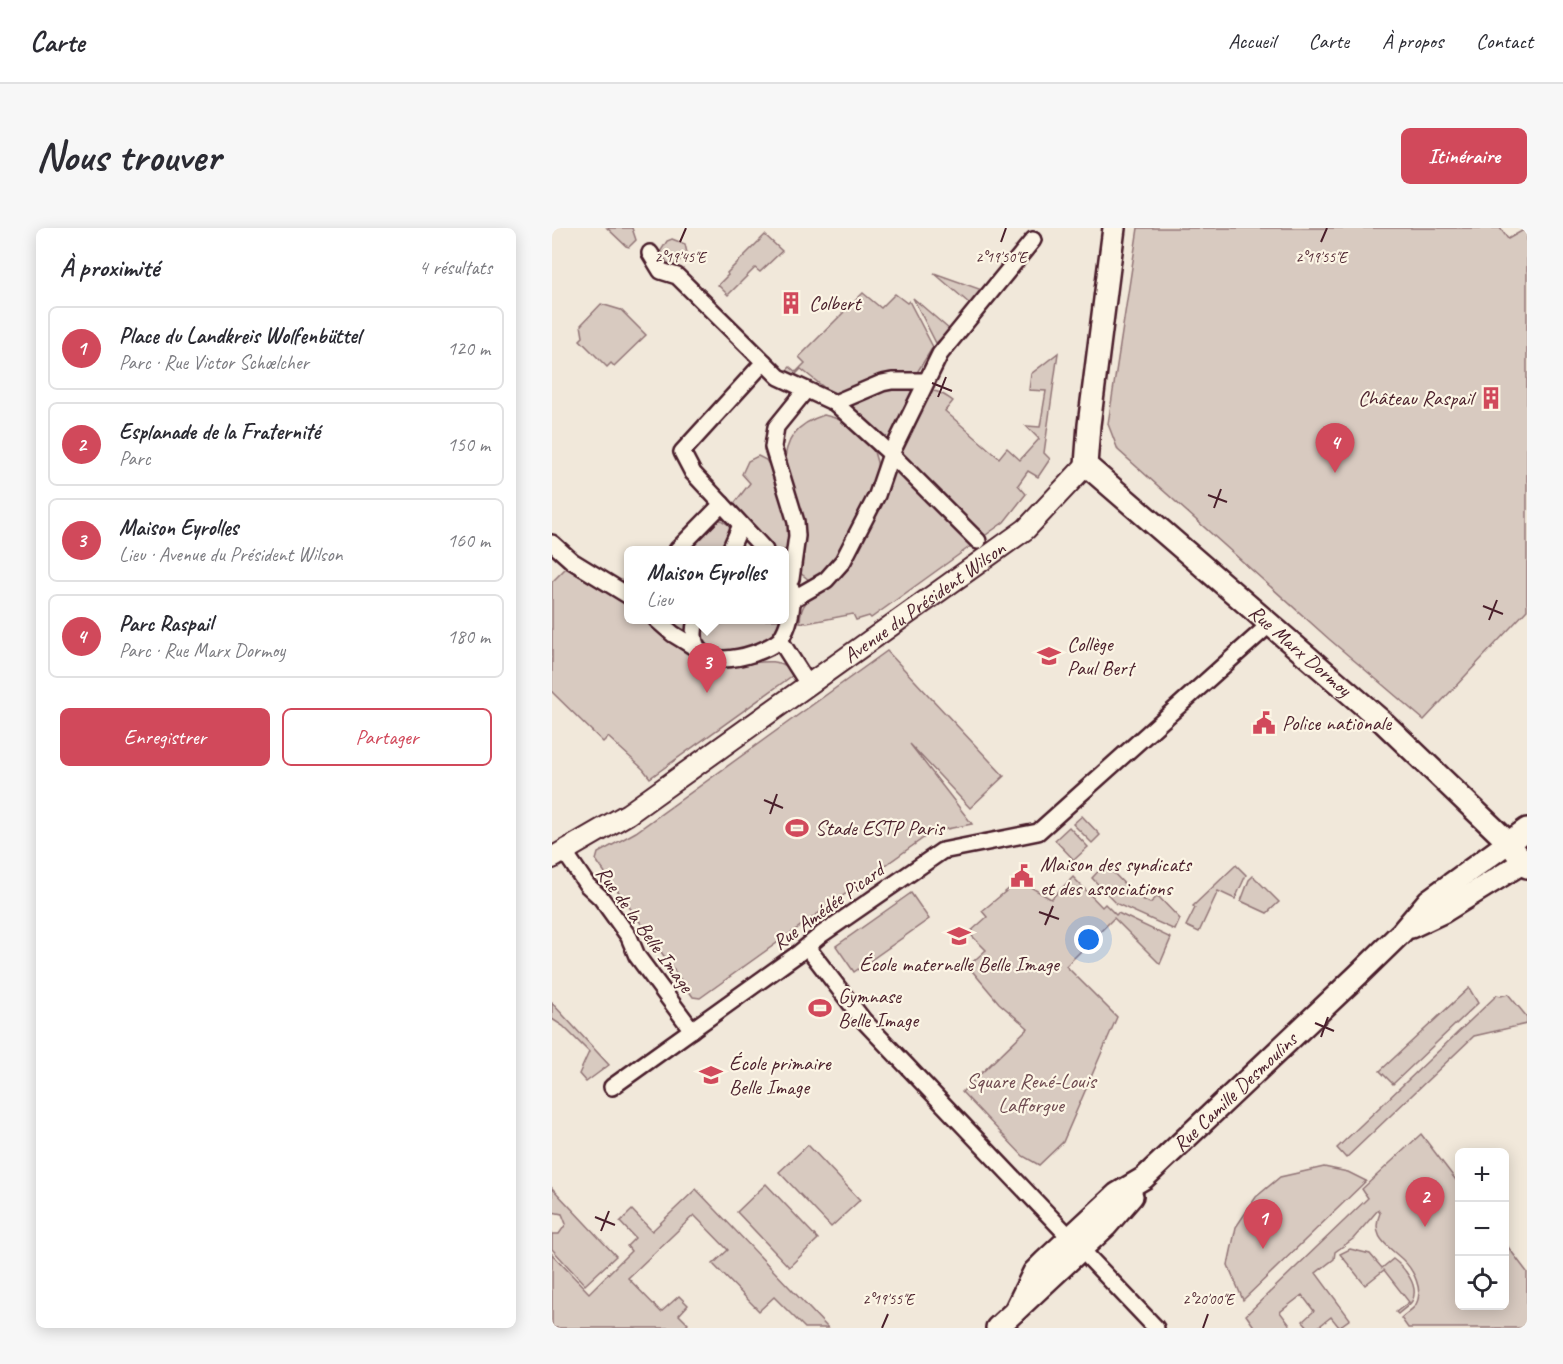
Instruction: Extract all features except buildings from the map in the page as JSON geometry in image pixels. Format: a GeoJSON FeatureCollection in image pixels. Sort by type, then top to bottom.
{"type":"FeatureCollection","features":[{"type":"Feature","properties":{"kind":"main road"},"geometry":{"type":"LineString","coordinates":[[1086,465],[1114,228]]}},
{"type":"Feature","properties":{"kind":"main road","name":"Rue Marx Dormoy"},"geometry":{"type":"LineString","coordinates":[[1086,465],[1384,723],[1509,843],[1526,863]]}},
{"type":"Feature","properties":{"kind":"main road","name":"Rue Camille Desmoulins"},"geometry":{"type":"LineString","coordinates":[[997,1328],[1077,1243],[1117,1194],[1144,1178],[1402,932],[1429,900],[1527,829]]}},
{"type":"Feature","properties":{"kind":"main road","name":"Rue Camille Desmoulins"},"geometry":{"type":"LineString","coordinates":[[1402,932],[1443,912],[1526,863]]}},
{"type":"Feature","properties":{"kind":"street"},"geometry":{"type":"LineString","coordinates":[[793,599],[826,580],[843,561],[877,495],[891,454],[940,354],[1033,240]]}},
{"type":"Feature","properties":{"kind":"street"},"geometry":{"type":"LineString","coordinates":[[650,253],[661,270],[677,276],[779,376],[834,403],[891,454],[978,541]]}},
{"type":"Feature","properties":{"kind":"street"},"geometry":{"type":"LineString","coordinates":[[761,546],[693,473],[682,452],[764,362]]}},
{"type":"Feature","properties":{"kind":"street"},"geometry":{"type":"LineString","coordinates":[[834,403],[882,383],[925,381]]}},
{"type":"Feature","properties":{"kind":"street"},"geometry":{"type":"LineString","coordinates":[[789,572],[797,536],[796,522],[773,447],[776,428],[806,390]]}},
{"type":"Feature","properties":{"kind":"street","name":"Avenue du Président Wilson"},"geometry":{"type":"LineString","coordinates":[[558,854],[628,814],[1026,529],[1086,465]]}},
{"type":"Feature","properties":{"kind":"street"},"geometry":{"type":"LineString","coordinates":[[681,546],[722,504]]}},
{"type":"Feature","properties":{"kind":"street"},"geometry":{"type":"LineString","coordinates":[[732,546],[741,525]]}},
{"type":"Feature","properties":{"kind":"street"},"geometry":{"type":"LineString","coordinates":[[552,543],[572,561],[624,593]]}},
{"type":"Feature","properties":{"kind":"street"},"geometry":{"type":"LineString","coordinates":[[789,581],[793,599],[789,622]]}},
{"type":"Feature","properties":{"kind":"street"},"geometry":{"type":"LineString","coordinates":[[662,624],[701,653],[721,659],[770,648],[780,640],[788,624]]}},
{"type":"Feature","properties":{"kind":"street"},"geometry":{"type":"LineString","coordinates":[[695,624],[693,635],[696,648]]}},
{"type":"Feature","properties":{"kind":"street","name":"Rue Amédée Picard"},"geometry":{"type":"LineString","coordinates":[[612,1087],[822,934],[942,851],[1038,832],[1270,624]]}},
{"type":"Feature","properties":{"kind":"street"},"geometry":{"type":"LineString","coordinates":[[780,640],[808,684]]}},
{"type":"Feature","properties":{"kind":"street","name":"Rue de la Belle Image"},"geometry":{"type":"LineString","coordinates":[[558,854],[601,898],[629,937],[637,956],[692,1030]]}},
{"type":"Feature","properties":{"kind":"street"},"geometry":{"type":"LineString","coordinates":[[807,947],[864,1021],[1156,1328]]}},
{"type":"Feature","properties":{"kind":"green space"},"geometry":{"type":"Polygon","coordinates":[[[607,228],[632,228],[636,240],[629,247],[626,246],[607,228]]]}},
{"type":"Feature","properties":{"kind":"green space"},"geometry":{"type":"Polygon","coordinates":[[[1138,228],[1500,228],[1508,239],[1527,228],[1527,610],[1424,720],[1329,639],[1118,450],[1108,424],[1138,228]]]}},
{"type":"Feature","properties":{"kind":"green space"},"geometry":{"type":"Polygon","coordinates":[[[765,235],[782,251],[760,272],[755,268],[728,295],[718,285],[765,235]]]}},
{"type":"Feature","properties":{"kind":"green space"},"geometry":{"type":"Polygon","coordinates":[[[672,239],[685,244],[687,253],[673,267],[665,267],[660,252],[667,241],[672,239]]]}},
{"type":"Feature","properties":{"kind":"green space"},"geometry":{"type":"Polygon","coordinates":[[[934,273],[982,290],[970,304],[934,273]]]}},
{"type":"Feature","properties":{"kind":"green space"},"geometry":{"type":"Polygon","coordinates":[[[863,293],[881,308],[895,294],[907,303],[909,301],[933,347],[916,374],[836,397],[801,369],[792,378],[785,372],[790,367],[796,372],[805,363],[799,357],[863,293]]]}},
{"type":"Feature","properties":{"kind":"green space"},"geometry":{"type":"Polygon","coordinates":[[[913,298],[950,330],[936,343],[913,298]]]}},
{"type":"Feature","properties":{"kind":"green space"},"geometry":{"type":"Polygon","coordinates":[[[601,304],[621,310],[646,335],[614,366],[611,363],[607,367],[580,340],[583,337],[581,325],[601,304]]]}},
{"type":"Feature","properties":{"kind":"green space"},"geometry":{"type":"Polygon","coordinates":[[[1058,353],[1044,453],[1050,459],[1038,477],[1028,471],[1018,485],[1026,494],[1004,522],[983,537],[899,452],[926,393],[934,391],[953,401],[945,411],[999,458],[1007,448],[1020,460],[1039,439],[1026,426],[1040,427],[1046,391],[1029,390],[1031,374],[1058,353]]]}},
{"type":"Feature","properties":{"kind":"green space"},"geometry":{"type":"Polygon","coordinates":[[[916,386],[889,441],[846,404],[878,388],[916,386]]]}},
{"type":"Feature","properties":{"kind":"green space"},"geometry":{"type":"Polygon","coordinates":[[[824,415],[850,425],[864,437],[870,444],[877,462],[876,474],[864,508],[843,546],[819,574],[809,580],[799,572],[784,468],[787,449],[794,434],[806,423],[824,415]]]}},
{"type":"Feature","properties":{"kind":"green space"},"geometry":{"type":"Polygon","coordinates":[[[758,456],[766,460],[776,475],[792,531],[789,552],[789,546],[769,546],[733,505],[750,483],[742,474],[748,461],[758,456]]]}},
{"type":"Feature","properties":{"kind":"green space"},"geometry":{"type":"Polygon","coordinates":[[[894,464],[975,543],[871,618],[869,616],[856,620],[853,614],[807,623],[800,622],[804,605],[837,580],[855,553],[877,509],[894,464]]]}},
{"type":"Feature","properties":{"kind":"green space"},"geometry":{"type":"Polygon","coordinates":[[[714,520],[721,520],[729,525],[730,533],[726,546],[690,546],[714,520]]]}},
{"type":"Feature","properties":{"kind":"green space"},"geometry":{"type":"Polygon","coordinates":[[[566,568],[624,603],[624,624],[652,624],[680,649],[695,658],[723,666],[773,662],[789,667],[796,673],[650,778],[608,737],[603,742],[552,692],[552,582],[566,568]]]}},
{"type":"Feature","properties":{"kind":"green space"},"geometry":{"type":"Polygon","coordinates":[[[668,624],[692,624],[687,639],[668,624]]]}},
{"type":"Feature","properties":{"kind":"green space"},"geometry":{"type":"Polygon","coordinates":[[[702,624],[778,624],[767,639],[746,651],[722,652],[701,643],[702,624]]]}},
{"type":"Feature","properties":{"kind":"green space","name":"Stade ESTP Paris"},"geometry":{"type":"Polygon","coordinates":[[[887,651],[1004,776],[970,808],[910,744],[972,824],[932,832],[700,998],[693,997],[596,860],[598,853],[636,832],[887,651]]]}},
{"type":"Feature","properties":{"kind":"green space"},"geometry":{"type":"Polygon","coordinates":[[[1082,816],[1100,835],[1092,843],[1073,824],[1082,816]]]}},
{"type":"Feature","properties":{"kind":"green space"},"geometry":{"type":"Polygon","coordinates":[[[1069,827],[1088,847],[1074,860],[1055,840],[1069,827]]]}},
{"type":"Feature","properties":{"kind":"green space"},"geometry":{"type":"Polygon","coordinates":[[[1105,864],[1136,896],[1150,903],[1158,896],[1180,919],[1175,930],[1117,904],[1092,878],[1105,864]]]}},
{"type":"Feature","properties":{"kind":"green space"},"geometry":{"type":"Polygon","coordinates":[[[1236,865],[1246,875],[1235,899],[1218,891],[1199,932],[1186,926],[1195,908],[1193,906],[1236,865]]]}},
{"type":"Feature","properties":{"kind":"green space"},"geometry":{"type":"Polygon","coordinates":[[[1253,876],[1279,902],[1267,913],[1241,901],[1249,880],[1253,876]]]}},
{"type":"Feature","properties":{"kind":"green space","name":"Square René-Louis Lafforgue"},"geometry":{"type":"Polygon","coordinates":[[[1073,877],[1102,907],[1105,904],[1116,915],[1118,913],[1171,938],[1160,964],[1114,918],[1066,966],[1117,1017],[1063,1142],[1039,1165],[1023,1156],[962,1092],[1028,1028],[999,1003],[968,966],[986,950],[969,933],[987,917],[982,911],[1022,878],[1032,888],[1051,899],[1073,877]]]}},
{"type":"Feature","properties":{"kind":"green space"},"geometry":{"type":"Polygon","coordinates":[[[911,893],[929,919],[854,972],[836,946],[911,893]]]}},
{"type":"Feature","properties":{"kind":"green space"},"geometry":{"type":"Polygon","coordinates":[[[1469,988],[1478,1003],[1393,1084],[1380,1071],[1469,988]]]}},
{"type":"Feature","properties":{"kind":"green space"},"geometry":{"type":"Polygon","coordinates":[[[1508,994],[1527,1017],[1527,1024],[1474,1036],[1346,1158],[1337,1148],[1497,995],[1508,994]]]}},
{"type":"Feature","properties":{"kind":"green space"},"geometry":{"type":"Polygon","coordinates":[[[552,1003],[609,1065],[586,1082],[579,1074],[589,1052],[563,1026],[552,1019],[552,1003]]]}},
{"type":"Feature","properties":{"kind":"green space"},"geometry":{"type":"Polygon","coordinates":[[[1421,1134],[1455,1179],[1455,1310],[1509,1310],[1509,1248],[1527,1272],[1527,1328],[1408,1328],[1401,1318],[1415,1306],[1419,1294],[1418,1287],[1410,1268],[1382,1240],[1377,1228],[1380,1213],[1378,1210],[1353,1239],[1335,1252],[1334,1259],[1316,1273],[1350,1319],[1339,1327],[1331,1317],[1317,1328],[1309,1328],[1303,1321],[1314,1311],[1302,1295],[1280,1312],[1292,1328],[1255,1328],[1246,1315],[1368,1198],[1362,1189],[1421,1134]]]}},
{"type":"Feature","properties":{"kind":"green space"},"geometry":{"type":"Polygon","coordinates":[[[808,1145],[860,1200],[831,1227],[779,1172],[808,1145]]]}},
{"type":"Feature","properties":{"kind":"green space"},"geometry":{"type":"Polygon","coordinates":[[[1324,1167],[1348,1172],[1366,1181],[1243,1300],[1228,1265],[1236,1227],[1256,1197],[1280,1177],[1324,1167]]]}},
{"type":"Feature","properties":{"kind":"green space"},"geometry":{"type":"Polygon","coordinates":[[[766,1184],[818,1239],[789,1267],[737,1212],[766,1184]]]}},
{"type":"Feature","properties":{"kind":"green space"},"geometry":{"type":"Polygon","coordinates":[[[552,1188],[616,1256],[585,1285],[552,1249],[552,1234],[559,1234],[566,1224],[562,1214],[552,1212],[552,1188]]]}},
{"type":"Feature","properties":{"kind":"green space"},"geometry":{"type":"Polygon","coordinates":[[[696,1189],[828,1328],[805,1328],[774,1297],[759,1311],[713,1264],[728,1250],[694,1215],[628,1278],[661,1312],[679,1296],[688,1305],[679,1315],[688,1324],[684,1328],[552,1328],[552,1254],[589,1293],[631,1251],[627,1246],[635,1238],[620,1222],[632,1210],[652,1231],[696,1189]]]}},
{"type":"Feature","properties":{"kind":"green space"},"geometry":{"type":"Polygon","coordinates":[[[1350,1249],[1370,1254],[1382,1268],[1393,1259],[1397,1262],[1410,1277],[1414,1289],[1409,1305],[1398,1314],[1396,1312],[1409,1302],[1384,1270],[1365,1285],[1340,1254],[1350,1249]]]}},
{"type":"Feature","properties":{"kind":"place","name":"Colbert"},"geometry":{"type":"Point","coordinates":[791,303]}},
{"type":"Feature","properties":{"kind":"place","name":"Château Raspail"},"geometry":{"type":"Point","coordinates":[1491,398]}},
{"type":"Feature","properties":{"kind":"place","name":"Parc Raspail"},"geometry":{"type":"Point","coordinates":[1335,473]}},
{"type":"Feature","properties":{"kind":"place","name":"Collège Paul Bert"},"geometry":{"type":"Point","coordinates":[1049,656]}},
{"type":"Feature","properties":{"kind":"place","name":"Maison Eyrolles"},"geometry":{"type":"Point","coordinates":[707,693]}},
{"type":"Feature","properties":{"kind":"place","name":"Police nationale"},"geometry":{"type":"Point","coordinates":[1264,723]}},
{"type":"Feature","properties":{"kind":"place","name":"Stade ESTP Paris"},"geometry":{"type":"Point","coordinates":[797,828]}},
{"type":"Feature","properties":{"kind":"place","name":"Maison des syndicats et des associations"},"geometry":{"type":"Point","coordinates":[1022,876]}},
{"type":"Feature","properties":{"kind":"place","name":"École maternelle Belle Image"},"geometry":{"type":"Point","coordinates":[959,936]}},
{"type":"Feature","properties":{"kind":"place","name":"Gymnase Belle Image"},"geometry":{"type":"Point","coordinates":[820,1008]}},
{"type":"Feature","properties":{"kind":"place","name":"École primaire Belle Image"},"geometry":{"type":"Point","coordinates":[711,1075]}},
{"type":"Feature","properties":{"kind":"place","name":"Esplanade de la Fraternité"},"geometry":{"type":"Point","coordinates":[1425,1227]}},
{"type":"Feature","properties":{"kind":"place","name":"Place du Landkreis Wolfenbüttel"},"geometry":{"type":"Point","coordinates":[1263,1249]}}]}
